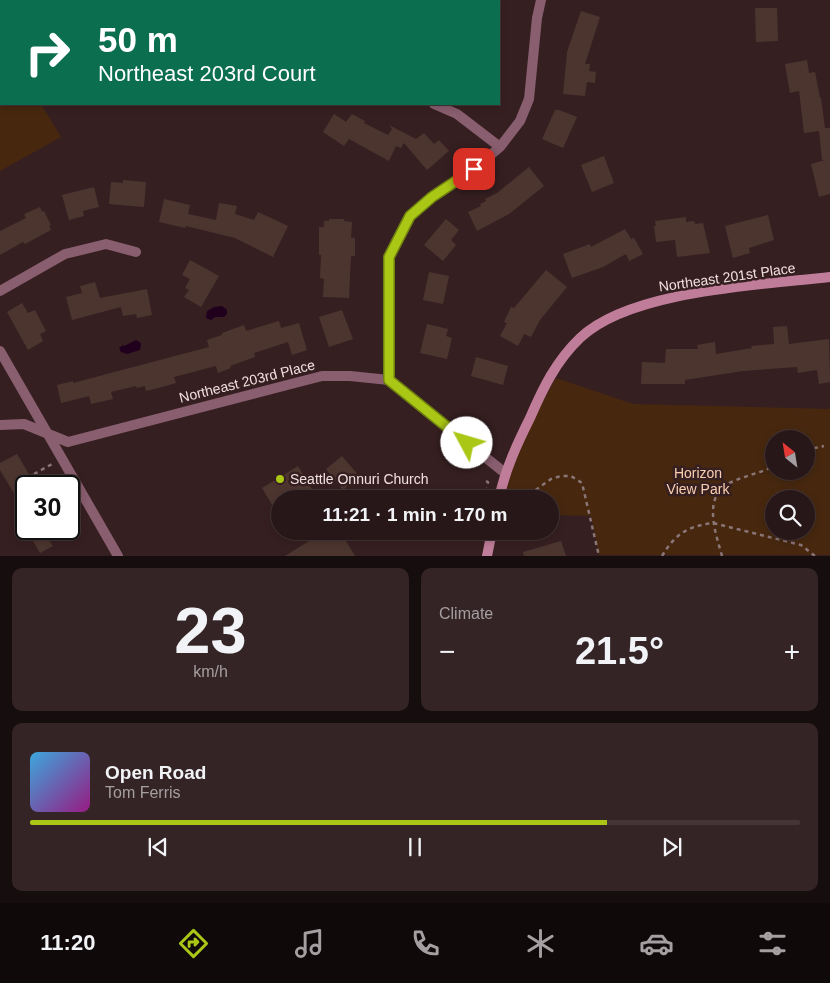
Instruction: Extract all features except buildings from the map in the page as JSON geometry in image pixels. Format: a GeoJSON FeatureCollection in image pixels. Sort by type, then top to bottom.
{"type":"FeatureCollection","features":[{"type":"Feature","properties":{"kind":"street"},"geometry":{"type":"LineString","coordinates":[[505,473],[389,380],[389,257],[410,216],[432,197],[474,169],[500,147],[520,121],[529,99],[537,18],[542,0]]}},
{"type":"Feature","properties":{"kind":"street"},"geometry":{"type":"LineString","coordinates":[[436,105],[457,114],[500,147]]}},
{"type":"Feature","properties":{"kind":"street"},"geometry":{"type":"LineString","coordinates":[[0,291],[65,254],[106,244],[136,252]]}},
{"type":"Feature","properties":{"kind":"street","name":"Northeast 201st Place"},"geometry":{"type":"LineString","coordinates":[[501,490],[505,473],[556,364],[581,337],[606,318],[659,301],[705,292],[830,277]]}},
{"type":"Feature","properties":{"kind":"street"},"geometry":{"type":"LineString","coordinates":[[0,351],[118,556]]}},
{"type":"Feature","properties":{"kind":"street","name":"Northeast 203rd Place"},"geometry":{"type":"LineString","coordinates":[[0,425],[24,424],[68,442],[322,376],[350,376],[389,380]]}},
{"type":"Feature","properties":{"kind":"street"},"geometry":{"type":"LineString","coordinates":[[487,556],[490,540]]}},
{"type":"Feature","properties":{"kind":"path"},"geometry":{"type":"LineString","coordinates":[[815,448],[824,446]]}},
{"type":"Feature","properties":{"kind":"path"},"geometry":{"type":"LineString","coordinates":[[34,474],[61,459]]}},
{"type":"Feature","properties":{"kind":"path"},"geometry":{"type":"LineString","coordinates":[[722,556],[713,523],[713,504],[720,489],[731,481],[765,470]]}},
{"type":"Feature","properties":{"kind":"path"},"geometry":{"type":"LineString","coordinates":[[536,490],[551,479],[562,476],[571,476],[582,483],[599,556]]}},
{"type":"Feature","properties":{"kind":"path"},"geometry":{"type":"LineString","coordinates":[[486,482],[488,482],[486,488]]}},
{"type":"Feature","properties":{"kind":"path"},"geometry":{"type":"LineString","coordinates":[[662,556],[678,534],[699,525],[713,523],[801,545],[815,556]]}},
{"type":"Feature","properties":{"kind":"green space"},"geometry":{"type":"Polygon","coordinates":[[[0,105],[42,105],[61,137],[0,171],[0,105]]]}},
{"type":"Feature","properties":{"kind":"green space","name":"Horizon View Park"},"geometry":{"type":"Polygon","coordinates":[[[556,378],[633,404],[830,409],[830,555],[599,555],[591,516],[559,515],[559,490],[507,490],[514,452],[556,378]]]}},
{"type":"Feature","properties":{"kind":"shaded area"},"geometry":{"type":"Polygon","coordinates":[[[222,306],[227,310],[227,314],[224,317],[215,317],[211,320],[206,318],[207,311],[214,307],[222,306]]]}},
{"type":"Feature","properties":{"kind":"shaded area"},"geometry":{"type":"Polygon","coordinates":[[[136,340],[141,343],[140,350],[127,354],[121,352],[119,348],[136,340]]]}},
{"type":"Feature","properties":{"kind":"place","name":"Seattle Onnuri Church"},"geometry":{"type":"Point","coordinates":[280,479]}},
{"type":"Feature","properties":{"kind":"route"},"geometry":{"type":"LineString","coordinates":[[467,443],[389,380],[389,257],[410,216],[432,197],[474,169]]}}]}
